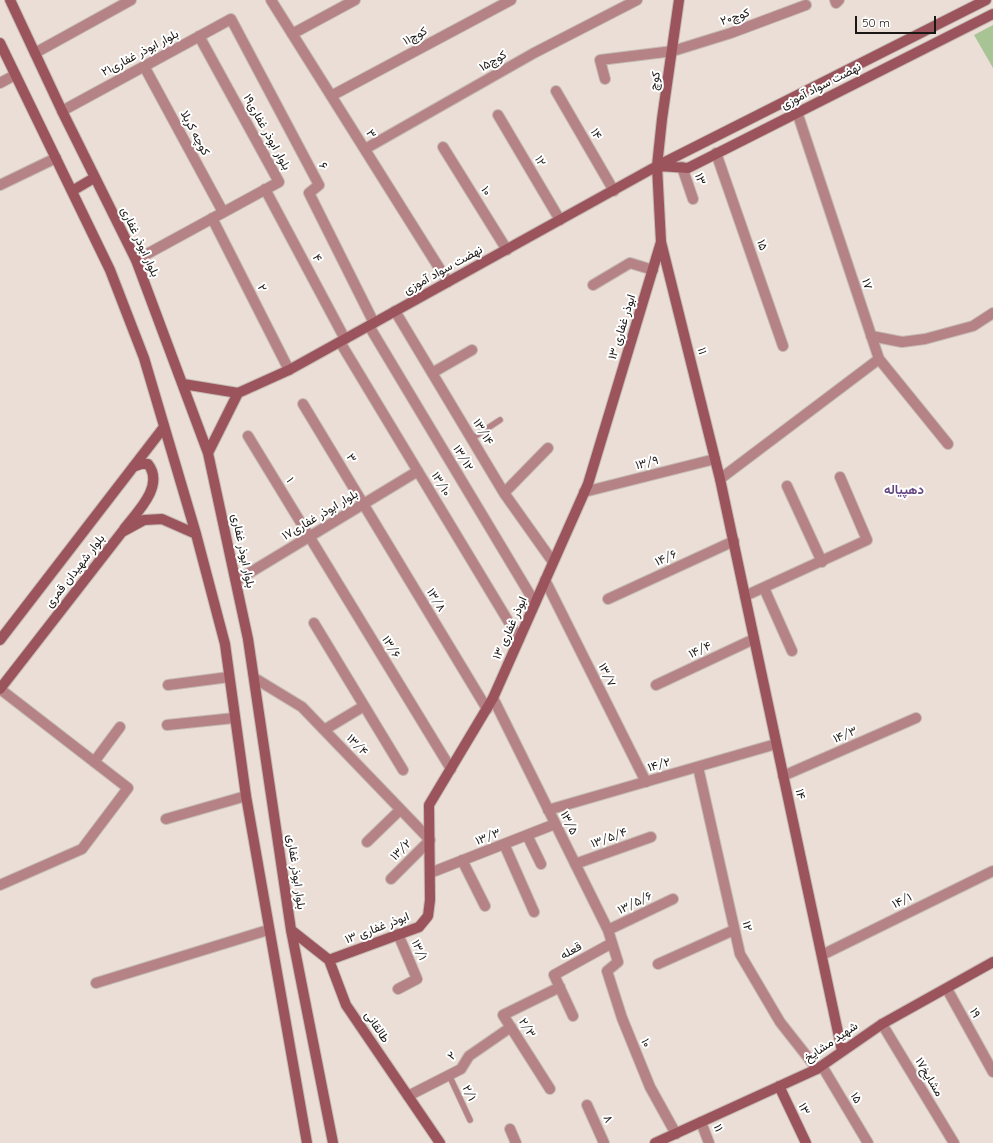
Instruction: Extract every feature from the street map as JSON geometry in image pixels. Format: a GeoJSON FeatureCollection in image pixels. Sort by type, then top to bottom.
{"type":"FeatureCollection","features":[{"type":"Feature","properties":{"kind":"street","name":"بلوار ابوذر غفاری"},"geometry":{"type":"LineString","coordinates":[[10,0],[94,178],[136,260],[208,453],[256,679],[291,930],[333,1143]]}},
{"type":"Feature","properties":{"kind":"street"},"geometry":{"type":"LineString","coordinates":[[35,53],[131,0]]}},
{"type":"Feature","properties":{"kind":"street","name":"۳"},"geometry":{"type":"LineString","coordinates":[[271,0],[448,282]]}},
{"type":"Feature","properties":{"kind":"street","name":"۱۱کوچ"},"geometry":{"type":"LineString","coordinates":[[331,96],[510,0]]}},
{"type":"Feature","properties":{"kind":"street","name":"۱۵کوچ"},"geometry":{"type":"LineString","coordinates":[[365,149],[534,53],[637,0]]}},
{"type":"Feature","properties":{"kind":"street","name":"کوچ"},"geometry":{"type":"LineString","coordinates":[[657,166],[662,119],[679,0]]}},
{"type":"Feature","properties":{"kind":"street","name":"نهضت سواد آموزی"},"geometry":{"type":"LineString","coordinates":[[238,392],[289,370],[657,166],[986,0]]}},
{"type":"Feature","properties":{"kind":"street"},"geometry":{"type":"LineString","coordinates":[[292,34],[349,1]]}},
{"type":"Feature","properties":{"kind":"street","name":"۲۰کوچ"},"geometry":{"type":"LineString","coordinates":[[605,79],[600,60],[672,50],[731,33],[806,5]]}},
{"type":"Feature","properties":{"kind":"street","name":"نهضت سواد آموزی"},"geometry":{"type":"LineString","coordinates":[[657,166],[688,168],[993,14]]}},
{"type":"Feature","properties":{"kind":"street","name":"۲۱بلوار ابوذر غفاری"},"geometry":{"type":"LineString","coordinates":[[62,111],[231,19]]}},
{"type":"Feature","properties":{"kind":"street","name":"۶"},"geometry":{"type":"LineString","coordinates":[[231,19],[318,185],[309,193],[372,324]]}},
{"type":"Feature","properties":{"kind":"street","name":"بلوار ابوذر غفاری۱۹"},"geometry":{"type":"LineString","coordinates":[[136,260],[279,182],[199,36]]}},
{"type":"Feature","properties":{"kind":"street"},"geometry":{"type":"LineString","coordinates":[[0,43],[116,285],[144,358],[196,534],[225,644],[234,718],[268,930],[307,1143]]}},
{"type":"Feature","properties":{"kind":"street","name":"کوچه کربلا"},"geometry":{"type":"LineString","coordinates":[[144,66],[223,212]]}},
{"type":"Feature","properties":{"kind":"street"},"geometry":{"type":"LineString","coordinates":[[0,83],[15,75]]}},
{"type":"Feature","properties":{"kind":"street","name":"۱۴"},"geometry":{"type":"LineString","coordinates":[[556,91],[614,191]]}},
{"type":"Feature","properties":{"kind":"street","name":"۱۷"},"geometry":{"type":"LineString","coordinates":[[797,112],[879,359],[948,444]]}},
{"type":"Feature","properties":{"kind":"street","name":"۱۲"},"geometry":{"type":"LineString","coordinates":[[498,115],[560,220]]}},
{"type":"Feature","properties":{"kind":"street","name":"۱۰"},"geometry":{"type":"LineString","coordinates":[[443,147],[507,250]]}},
{"type":"Feature","properties":{"kind":"street","name":"۱۵"},"geometry":{"type":"LineString","coordinates":[[716,153],[784,346]]}},
{"type":"Feature","properties":{"kind":"street"},"geometry":{"type":"LineString","coordinates":[[0,185],[56,158]]}},
{"type":"Feature","properties":{"kind":"street","name":"۱۱"},"geometry":{"type":"LineString","coordinates":[[657,166],[661,242],[734,541]]}},
{"type":"Feature","properties":{"kind":"street","name":"۱۳"},"geometry":{"type":"LineString","coordinates":[[682,167],[693,199]]}},
{"type":"Feature","properties":{"kind":"street"},"geometry":{"type":"LineString","coordinates":[[72,191],[94,178]]}},
{"type":"Feature","properties":{"kind":"street","name":"۴"},"geometry":{"type":"LineString","coordinates":[[265,189],[343,340]]}},
{"type":"Feature","properties":{"kind":"street","name":"۲"},"geometry":{"type":"LineString","coordinates":[[212,218],[289,370]]}},
{"type":"Feature","properties":{"kind":"street","name":"۱۳ ابوذر غفاری"},"geometry":{"type":"LineString","coordinates":[[329,960],[419,927],[428,916],[430,900],[429,805],[493,698],[584,492],[661,242]]}},
{"type":"Feature","properties":{"kind":"street"},"geometry":{"type":"LineString","coordinates":[[593,285],[630,264],[653,270]]}},
{"type":"Feature","properties":{"kind":"street","name":"۱۳/۱۴"},"geometry":{"type":"LineString","coordinates":[[395,311],[504,493],[553,562]]}},
{"type":"Feature","properties":{"kind":"street"},"geometry":{"type":"LineString","coordinates":[[871,336],[902,342],[925,339],[974,326],[993,313]]}},
{"type":"Feature","properties":{"kind":"street","name":"۱۳/۱۲"},"geometry":{"type":"LineString","coordinates":[[372,324],[535,603]]}},
{"type":"Feature","properties":{"kind":"street","name":"۱۳/۱۰"},"geometry":{"type":"LineString","coordinates":[[343,340],[418,471],[519,639]]}},
{"type":"Feature","properties":{"kind":"street"},"geometry":{"type":"LineString","coordinates":[[432,373],[472,350]]}},
{"type":"Feature","properties":{"kind":"street"},"geometry":{"type":"LineString","coordinates":[[720,479],[879,359]]}},
{"type":"Feature","properties":{"kind":"street"},"geometry":{"type":"LineString","coordinates":[[183,384],[238,392],[208,453]]}},
{"type":"Feature","properties":{"kind":"street","name":"۳"},"geometry":{"type":"LineString","coordinates":[[303,404],[364,504]]}},
{"type":"Feature","properties":{"kind":"street","name":"بلوار شهیدان قمری"},"geometry":{"type":"LineString","coordinates":[[1,636],[164,427]]}},
{"type":"Feature","properties":{"kind":"street","name":"۱"},"geometry":{"type":"LineString","coordinates":[[248,436],[309,537]]}},
{"type":"Feature","properties":{"kind":"street"},"geometry":{"type":"LineString","coordinates":[[504,493],[548,448]]}},
{"type":"Feature","properties":{"kind":"street","name":"۱۳/۹"},"geometry":{"type":"LineString","coordinates":[[584,492],[715,459]]}},
{"type":"Feature","properties":{"kind":"street"},"geometry":{"type":"LineString","coordinates":[[122,532],[150,495],[154,479],[153,471],[148,464],[141,464],[133,467]]}},
{"type":"Feature","properties":{"kind":"street","name":"بلوار ابوذر غفاری۱۷"},"geometry":{"type":"LineString","coordinates":[[236,581],[418,471]]}},
{"type":"Feature","properties":{"kind":"street"},"geometry":{"type":"LineString","coordinates":[[746,596],[867,540],[840,477]]}},
{"type":"Feature","properties":{"kind":"street"},"geometry":{"type":"LineString","coordinates":[[787,486],[822,562]]}},
{"type":"Feature","properties":{"kind":"street","name":"۱۳/۸"},"geometry":{"type":"LineString","coordinates":[[364,504],[487,709]]}},
{"type":"Feature","properties":{"kind":"street","name":"بلوار شهیدان قمری"},"geometry":{"type":"LineString","coordinates":[[0,689],[122,532],[144,520],[162,519],[196,534]]}},
{"type":"Feature","properties":{"kind":"street","name":"۱۳/۶"},"geometry":{"type":"LineString","coordinates":[[309,537],[450,770]]}},
{"type":"Feature","properties":{"kind":"street","name":"۱۴"},"geometry":{"type":"LineString","coordinates":[[734,541],[842,1051]]}},
{"type":"Feature","properties":{"kind":"street","name":"۱۴/۶"},"geometry":{"type":"LineString","coordinates":[[608,599],[734,541]]}},
{"type":"Feature","properties":{"kind":"street","name":"۱۳/۷"},"geometry":{"type":"LineString","coordinates":[[545,580],[646,782]]}},
{"type":"Feature","properties":{"kind":"street"},"geometry":{"type":"LineString","coordinates":[[764,588],[792,651]]}},
{"type":"Feature","properties":{"kind":"street"},"geometry":{"type":"LineString","coordinates":[[314,624],[403,770]]}},
{"type":"Feature","properties":{"kind":"street","name":"۱۴/۴"},"geometry":{"type":"LineString","coordinates":[[656,685],[754,639]]}},
{"type":"Feature","properties":{"kind":"street"},"geometry":{"type":"LineString","coordinates":[[168,685],[229,677]]}},
{"type":"Feature","properties":{"kind":"street","name":"۱۳/۴"},"geometry":{"type":"LineString","coordinates":[[256,679],[302,707],[430,840]]}},
{"type":"Feature","properties":{"kind":"street"},"geometry":{"type":"LineString","coordinates":[[0,689],[128,788],[82,849],[0,885]]}},
{"type":"Feature","properties":{"kind":"street","name":"۱۳/۵"},"geometry":{"type":"LineString","coordinates":[[493,698],[608,930],[618,962]]}},
{"type":"Feature","properties":{"kind":"street"},"geometry":{"type":"LineString","coordinates":[[324,730],[364,706]]}},
{"type":"Feature","properties":{"kind":"street"},"geometry":{"type":"LineString","coordinates":[[168,725],[234,718]]}},
{"type":"Feature","properties":{"kind":"street","name":"۱۴/۳"},"geometry":{"type":"LineString","coordinates":[[783,776],[916,718]]}},
{"type":"Feature","properties":{"kind":"street"},"geometry":{"type":"LineString","coordinates":[[94,762],[120,727]]}},
{"type":"Feature","properties":{"kind":"street","name":"۱۴/۲"},"geometry":{"type":"LineString","coordinates":[[548,810],[698,768],[776,744]]}},
{"type":"Feature","properties":{"kind":"street","name":"۱۲"},"geometry":{"type":"LineString","coordinates":[[698,768],[740,954],[780,1022],[819,1067]]}},
{"type":"Feature","properties":{"kind":"street"},"geometry":{"type":"LineString","coordinates":[[166,819],[246,796]]}},
{"type":"Feature","properties":{"kind":"street"},"geometry":{"type":"LineString","coordinates":[[367,842],[400,810]]}},
{"type":"Feature","properties":{"kind":"street","name":"۱۳/۳"},"geometry":{"type":"LineString","coordinates":[[430,873],[555,824]]}},
{"type":"Feature","properties":{"kind":"street"},"geometry":{"type":"LineString","coordinates":[[527,835],[541,864]]}},
{"type":"Feature","properties":{"kind":"street","name":"۱۳/۵/۴"},"geometry":{"type":"LineString","coordinates":[[575,864],[651,837]]}},
{"type":"Feature","properties":{"kind":"street","name":"۱۳/۲"},"geometry":{"type":"LineString","coordinates":[[391,878],[430,840]]}},
{"type":"Feature","properties":{"kind":"street"},"geometry":{"type":"LineString","coordinates":[[504,844],[534,912]]}},
{"type":"Feature","properties":{"kind":"street"},"geometry":{"type":"LineString","coordinates":[[462,860],[485,906]]}},
{"type":"Feature","properties":{"kind":"street","name":"۱۴/۱"},"geometry":{"type":"LineString","coordinates":[[822,955],[993,871]]}},
{"type":"Feature","properties":{"kind":"street","name":"۱۳/۵/۶"},"geometry":{"type":"LineString","coordinates":[[608,930],[673,899]]}},
{"type":"Feature","properties":{"kind":"street"},"geometry":{"type":"LineString","coordinates":[[96,983],[268,930]]}},
{"type":"Feature","properties":{"kind":"street"},"geometry":{"type":"LineString","coordinates":[[291,930],[329,960]]}},
{"type":"Feature","properties":{"kind":"street"},"geometry":{"type":"LineString","coordinates":[[658,964],[734,930]]}},
{"type":"Feature","properties":{"kind":"street","name":"۱۳/۱"},"geometry":{"type":"LineString","coordinates":[[398,934],[417,979],[398,989]]}},
{"type":"Feature","properties":{"kind":"street","name":"قعله"},"geometry":{"type":"LineString","coordinates":[[560,987],[554,974],[612,943]]}},
{"type":"Feature","properties":{"kind":"street","name":"طالقانی"},"geometry":{"type":"LineString","coordinates":[[329,960],[346,1005],[440,1143]]}},
{"type":"Feature","properties":{"kind":"street","name":"۱۰"},"geometry":{"type":"LineString","coordinates":[[618,962],[607,971],[622,1018],[650,1087],[676,1134]]}},
{"type":"Feature","properties":{"kind":"street","name":"شهید مشایخ"},"geometry":{"type":"LineString","coordinates":[[655,1143],[819,1067],[882,1024],[992,965]]}},
{"type":"Feature","properties":{"kind":"street"},"geometry":{"type":"LineString","coordinates":[[560,987],[573,1016]]}},
{"type":"Feature","properties":{"kind":"street","name":"۲/۳"},"geometry":{"type":"LineString","coordinates":[[550,1089],[503,1015],[560,987]]}},
{"type":"Feature","properties":{"kind":"street","name":"۱۹"},"geometry":{"type":"LineString","coordinates":[[946,989],[993,1072]]}},
{"type":"Feature","properties":{"kind":"street","name":"۱۷مشایخ"},"geometry":{"type":"LineString","coordinates":[[882,1024],[954,1143]]}},
{"type":"Feature","properties":{"kind":"street","name":"۲"},"geometry":{"type":"LineString","coordinates":[[408,1096],[461,1069],[469,1056],[511,1028]]}},
{"type":"Feature","properties":{"kind":"street","name":"۱۵"},"geometry":{"type":"LineString","coordinates":[[819,1067],[868,1143]]}},
{"type":"Feature","properties":{"kind":"street","name":"۱۳"},"geometry":{"type":"LineString","coordinates":[[779,1086],[806,1143]]}},
{"type":"Feature","properties":{"kind":"street","name":"۸"},"geometry":{"type":"LineString","coordinates":[[588,1105],[604,1143]]}},
{"type":"Feature","properties":{"kind":"street","name":"۱۱"},"geometry":{"type":"LineString","coordinates":[[701,1122],[709,1143]]}},
{"type":"Feature","properties":{"kind":"street"},"geometry":{"type":"LineString","coordinates":[[510,1129],[516,1143]]}},
{"type":"Feature","properties":{"kind":"lane"},"geometry":{"type":"LineString","coordinates":[[472,439],[500,420]]}},
{"type":"Feature","properties":{"kind":"lane","name":"۲/۱"},"geometry":{"type":"LineString","coordinates":[[449,1075],[470,1120]]}},
{"type":"Feature","properties":{"kind":"green space"},"geometry":{"type":"Polygon","coordinates":[[[993,25],[993,68],[974,35],[993,25]]]}},
{"type":"Feature","properties":{"kind":"district","name":"دهپیاله"},"geometry":{"type":"Point","coordinates":[904,490]}}]}
